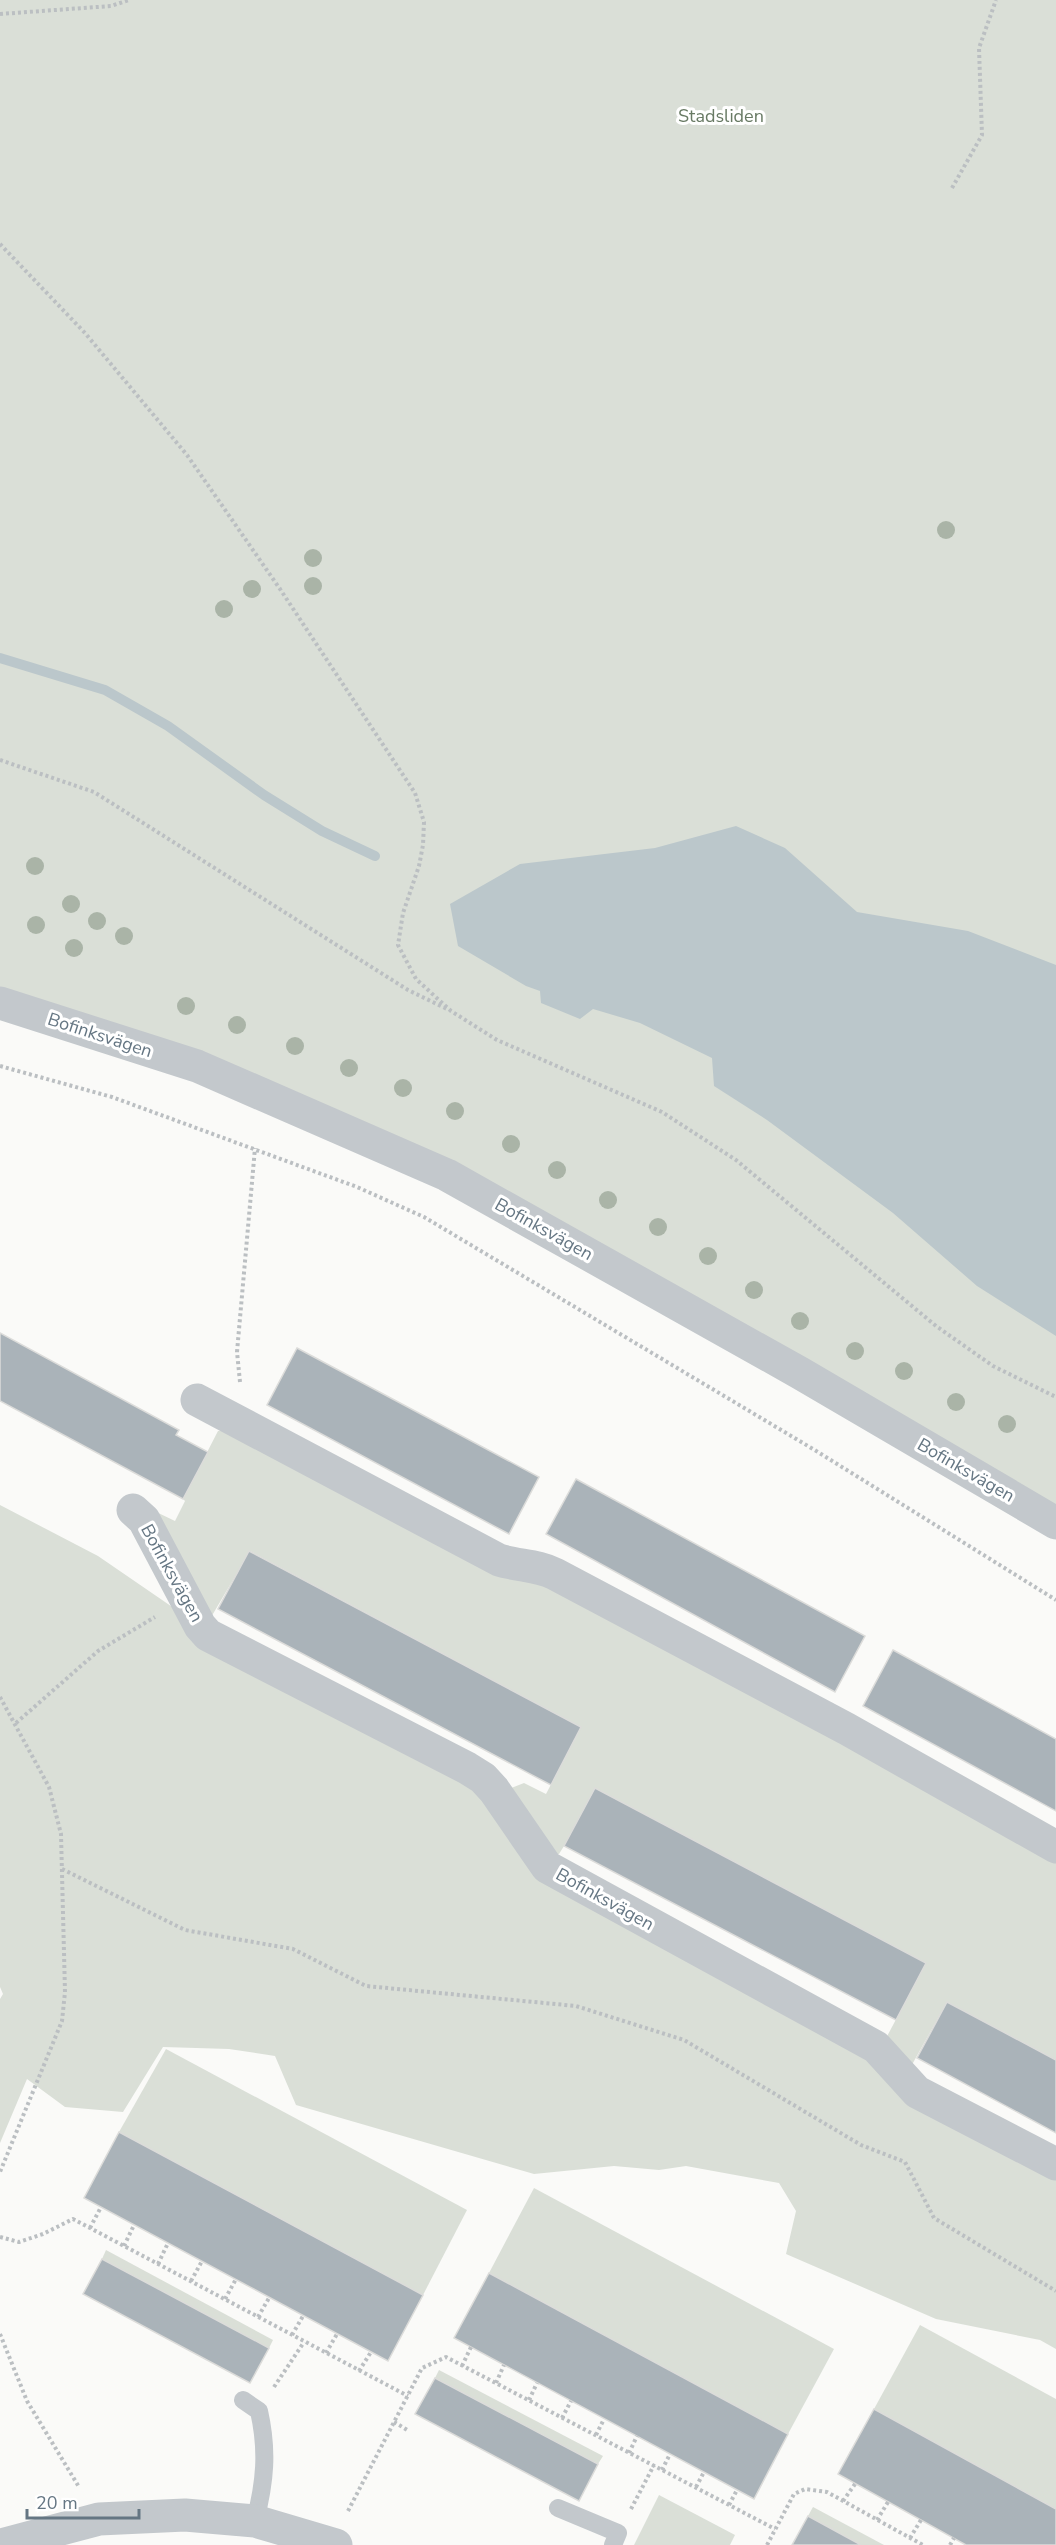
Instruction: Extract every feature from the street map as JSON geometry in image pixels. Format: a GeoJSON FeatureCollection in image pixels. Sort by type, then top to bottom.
{"type":"FeatureCollection","features":[{"type":"Feature","properties":{"kind":"street","name":"Bofinksvägen"},"geometry":{"type":"LineString","coordinates":[[0,1004],[197,1066],[447,1175],[800,1373],[1056,1523]]}},
{"type":"Feature","properties":{"kind":"street"},"geometry":{"type":"LineString","coordinates":[[198,1400],[499,1560],[522,1567],[541,1567],[555,1574],[847,1728],[1056,1847]]}},
{"type":"Feature","properties":{"kind":"street","name":"Bofinksvägen"},"geometry":{"type":"LineString","coordinates":[[133,1510],[144,1520],[200,1626],[208,1635],[483,1778],[494,1790],[547,1867],[876,2047],[917,2092],[1056,2164]]}},
{"type":"Feature","properties":{"kind":"street"},"geometry":{"type":"LineString","coordinates":[[1,2545],[99,2519],[185,2515],[255,2521],[334,2544]]}},
{"type":"Feature","properties":{"kind":"lane"},"geometry":{"type":"LineString","coordinates":[[243,2400],[259,2410],[265,2446],[264,2484],[255,2521]]}},
{"type":"Feature","properties":{"kind":"lane"},"geometry":{"type":"LineString","coordinates":[[558,2508],[615,2539]]}},
{"type":"Feature","properties":{"kind":"path"},"geometry":{"type":"LineString","coordinates":[[0,14],[111,6],[129,0]]}},
{"type":"Feature","properties":{"kind":"path"},"geometry":{"type":"LineString","coordinates":[[952,188],[982,135],[979,48],[996,0]]}},
{"type":"Feature","properties":{"kind":"path"},"geometry":{"type":"LineString","coordinates":[[0,244],[85,333],[187,455],[280,589],[415,793],[424,822],[423,845],[419,866],[403,913],[398,945],[416,979],[451,1011]]}},
{"type":"Feature","properties":{"kind":"path"},"geometry":{"type":"LineString","coordinates":[[0,760],[94,792],[408,990],[451,1011],[497,1040],[662,1112],[736,1160],[936,1326],[993,1366],[1056,1397]]}},
{"type":"Feature","properties":{"kind":"path"},"geometry":{"type":"LineString","coordinates":[[0,1066],[112,1096],[357,1187],[424,1217],[813,1449],[1056,1600]]}},
{"type":"Feature","properties":{"kind":"path"},"geometry":{"type":"LineString","coordinates":[[237,1352],[255,1148]]}},
{"type":"Feature","properties":{"kind":"path"},"geometry":{"type":"LineString","coordinates":[[15,1723],[98,1651],[157,1616],[190,1607]]}},
{"type":"Feature","properties":{"kind":"path"},"geometry":{"type":"LineString","coordinates":[[0,1697],[49,1787],[61,1834],[66,1992],[62,2021],[0,2172]]}},
{"type":"Feature","properties":{"kind":"path"},"geometry":{"type":"LineString","coordinates":[[62,1869],[185,1930],[293,1949],[366,1986],[576,2006],[684,2040],[861,2145],[905,2162],[934,2218],[1056,2291]]}},
{"type":"Feature","properties":{"kind":"path"},"geometry":{"type":"LineString","coordinates":[[90,2228],[101,2207]]}},
{"type":"Feature","properties":{"kind":"path"},"geometry":{"type":"LineString","coordinates":[[0,2237],[18,2241],[43,2234],[73,2219],[408,2396]]}},
{"type":"Feature","properties":{"kind":"path"},"geometry":{"type":"LineString","coordinates":[[124,2246],[134,2225]]}},
{"type":"Feature","properties":{"kind":"path"},"geometry":{"type":"LineString","coordinates":[[158,2264],[168,2243]]}},
{"type":"Feature","properties":{"kind":"path"},"geometry":{"type":"LineString","coordinates":[[191,2282],[202,2261]]}},
{"type":"Feature","properties":{"kind":"path"},"geometry":{"type":"LineString","coordinates":[[225,2299],[236,2279]]}},
{"type":"Feature","properties":{"kind":"path"},"geometry":{"type":"LineString","coordinates":[[258,2317],[269,2298]]}},
{"type":"Feature","properties":{"kind":"path"},"geometry":{"type":"LineString","coordinates":[[292,2335],[303,2316]]}},
{"type":"Feature","properties":{"kind":"path"},"geometry":{"type":"LineString","coordinates":[[0,2334],[27,2401],[99,2519]]}},
{"type":"Feature","properties":{"kind":"path"},"geometry":{"type":"LineString","coordinates":[[326,2353],[337,2334]]}},
{"type":"Feature","properties":{"kind":"path"},"geometry":{"type":"LineString","coordinates":[[259,2410],[304,2342]]}},
{"type":"Feature","properties":{"kind":"path"},"geometry":{"type":"LineString","coordinates":[[462,2366],[471,2347]]}},
{"type":"Feature","properties":{"kind":"path"},"geometry":{"type":"LineString","coordinates":[[359,2370],[371,2352]]}},
{"type":"Feature","properties":{"kind":"path"},"geometry":{"type":"LineString","coordinates":[[334,2544],[422,2368],[432,2361],[446,2357],[775,2529]]}},
{"type":"Feature","properties":{"kind":"path"},"geometry":{"type":"LineString","coordinates":[[496,2383],[504,2365]]}},
{"type":"Feature","properties":{"kind":"path"},"geometry":{"type":"LineString","coordinates":[[529,2400],[537,2383]]}},
{"type":"Feature","properties":{"kind":"path"},"geometry":{"type":"LineString","coordinates":[[562,2418],[571,2401]]}},
{"type":"Feature","properties":{"kind":"path"},"geometry":{"type":"LineString","coordinates":[[596,2435],[604,2419]]}},
{"type":"Feature","properties":{"kind":"path"},"geometry":{"type":"LineString","coordinates":[[394,2422],[409,2431]]}},
{"type":"Feature","properties":{"kind":"path"},"geometry":{"type":"LineString","coordinates":[[629,2453],[637,2436]]}},
{"type":"Feature","properties":{"kind":"path"},"geometry":{"type":"LineString","coordinates":[[662,2470],[670,2454]]}},
{"type":"Feature","properties":{"kind":"path"},"geometry":{"type":"LineString","coordinates":[[615,2539],[654,2465]]}},
{"type":"Feature","properties":{"kind":"path"},"geometry":{"type":"LineString","coordinates":[[696,2487],[704,2472]]}},
{"type":"Feature","properties":{"kind":"path"},"geometry":{"type":"LineString","coordinates":[[843,2501],[855,2484]]}},
{"type":"Feature","properties":{"kind":"path"},"geometry":{"type":"LineString","coordinates":[[767,2545],[794,2494],[805,2488],[827,2492],[922,2545]]}},
{"type":"Feature","properties":{"kind":"path"},"geometry":{"type":"LineString","coordinates":[[729,2505],[737,2490]]}},
{"type":"Feature","properties":{"kind":"path"},"geometry":{"type":"LineString","coordinates":[[877,2520],[888,2502]]}},
{"type":"Feature","properties":{"kind":"path"},"geometry":{"type":"LineString","coordinates":[[910,2538],[921,2520]]}},
{"type":"Feature","properties":{"kind":"path"},"geometry":{"type":"LineString","coordinates":[[950,2545],[954,2538]]}},
{"type":"Feature","properties":{"kind":"green space","name":"Stadsliden"},"geometry":{"type":"Polygon","coordinates":[[[0,0],[1056,0],[1056,1523],[447,1175],[0,1003],[0,0]]]}},
{"type":"Feature","properties":{"kind":"green space"},"geometry":{"type":"Polygon","coordinates":[[[228,1430],[543,1581],[1056,1857],[1056,2060],[947,2002],[909,2070],[884,2042],[926,1963],[595,1788],[564,1846],[559,1854],[554,1855],[506,1790],[524,1783],[546,1794],[581,1727],[250,1551],[210,1619],[150,1509],[175,1521],[185,1501],[183,1499],[218,1431],[228,1430]]]}},
{"type":"Feature","properties":{"kind":"green space"},"geometry":{"type":"Polygon","coordinates":[[[0,1505],[98,1556],[200,1626],[467,1768],[547,1867],[1056,2164],[1056,2349],[1040,2340],[936,2319],[786,2254],[796,2211],[779,2183],[686,2166],[659,2170],[614,2166],[534,2174],[296,2105],[275,2056],[229,2049],[163,2047],[123,2112],[65,2107],[27,2079],[0,2143],[0,1999],[3,1994],[0,1987],[0,1505]]]}},
{"type":"Feature","properties":{"kind":"green space"},"geometry":{"type":"Polygon","coordinates":[[[166,2049],[467,2210],[423,2295],[119,2132],[166,2049]]]}},
{"type":"Feature","properties":{"kind":"green space"},"geometry":{"type":"Polygon","coordinates":[[[534,2188],[834,2349],[788,2434],[489,2273],[534,2188]]]}},
{"type":"Feature","properties":{"kind":"green space"},"geometry":{"type":"Polygon","coordinates":[[[106,2250],[273,2340],[269,2348],[102,2259],[106,2250]]]}},
{"type":"Feature","properties":{"kind":"green space"},"geometry":{"type":"Polygon","coordinates":[[[920,2325],[1056,2399],[1056,2509],[874,2409],[920,2325]]]}},
{"type":"Feature","properties":{"kind":"green space"},"geometry":{"type":"Polygon","coordinates":[[[439,2370],[603,2456],[598,2464],[435,2378],[439,2370]]]}},
{"type":"Feature","properties":{"kind":"green space"},"geometry":{"type":"Polygon","coordinates":[[[659,2495],[735,2535],[730,2545],[634,2545],[659,2495]]]}},
{"type":"Feature","properties":{"kind":"green space"},"geometry":{"type":"Polygon","coordinates":[[[813,2507],[884,2545],[861,2545],[808,2516],[813,2507]]]}},
{"type":"Feature","properties":{"kind":"shaded area"},"geometry":{"type":"Polygon","coordinates":[[[736,826],[785,848],[857,912],[968,931],[1056,965],[1056,1336],[977,1286],[893,1213],[767,1120],[714,1086],[712,1058],[640,1023],[593,1009],[580,1019],[541,1003],[540,991],[526,986],[458,946],[450,904],[520,864],[655,848],[736,826]]]}},
{"type":"Feature","properties":{"kind":"building"},"geometry":{"type":"Polygon","coordinates":[[[0,1333],[179,1430],[176,1435],[208,1452],[183,1499],[0,1401],[0,1333]]]}},
{"type":"Feature","properties":{"kind":"building"},"geometry":{"type":"Polygon","coordinates":[[[297,1348],[539,1477],[509,1534],[267,1405],[297,1348]]]}},
{"type":"Feature","properties":{"kind":"building"},"geometry":{"type":"Polygon","coordinates":[[[576,1479],[865,1636],[835,1692],[546,1534],[576,1479]]]}},
{"type":"Feature","properties":{"kind":"building"},"geometry":{"type":"Polygon","coordinates":[[[249,1551],[581,1727],[551,1785],[218,1609],[249,1551]]]}},
{"type":"Feature","properties":{"kind":"building"},"geometry":{"type":"Polygon","coordinates":[[[893,1650],[1056,1739],[1056,1811],[863,1706],[893,1650]]]}},
{"type":"Feature","properties":{"kind":"building"},"geometry":{"type":"Polygon","coordinates":[[[595,1788],[926,1963],[896,2020],[564,1846],[595,1788]]]}},
{"type":"Feature","properties":{"kind":"building"},"geometry":{"type":"Polygon","coordinates":[[[947,2002],[1056,2060],[1056,2133],[917,2058],[947,2002]]]}},
{"type":"Feature","properties":{"kind":"building"},"geometry":{"type":"Polygon","coordinates":[[[119,2132],[423,2295],[388,2361],[84,2198],[119,2132]]]}},
{"type":"Feature","properties":{"kind":"building"},"geometry":{"type":"Polygon","coordinates":[[[102,2259],[269,2348],[250,2383],[83,2294],[102,2259]]]}},
{"type":"Feature","properties":{"kind":"building"},"geometry":{"type":"Polygon","coordinates":[[[489,2273],[788,2434],[754,2499],[454,2338],[489,2273]]]}},
{"type":"Feature","properties":{"kind":"building"},"geometry":{"type":"Polygon","coordinates":[[[435,2378],[598,2464],[579,2501],[415,2414],[435,2378]]]}},
{"type":"Feature","properties":{"kind":"building"},"geometry":{"type":"Polygon","coordinates":[[[874,2409],[1056,2509],[1056,2545],[966,2545],[838,2474],[874,2409]]]}},
{"type":"Feature","properties":{"kind":"building"},"geometry":{"type":"Polygon","coordinates":[[[808,2516],[861,2545],[792,2545],[808,2516]]]}},
{"type":"Feature","properties":{"kind":"waterway"},"geometry":{"type":"LineString","coordinates":[[0,658],[105,690],[168,726],[264,795],[322,831],[375,856]]}}]}
